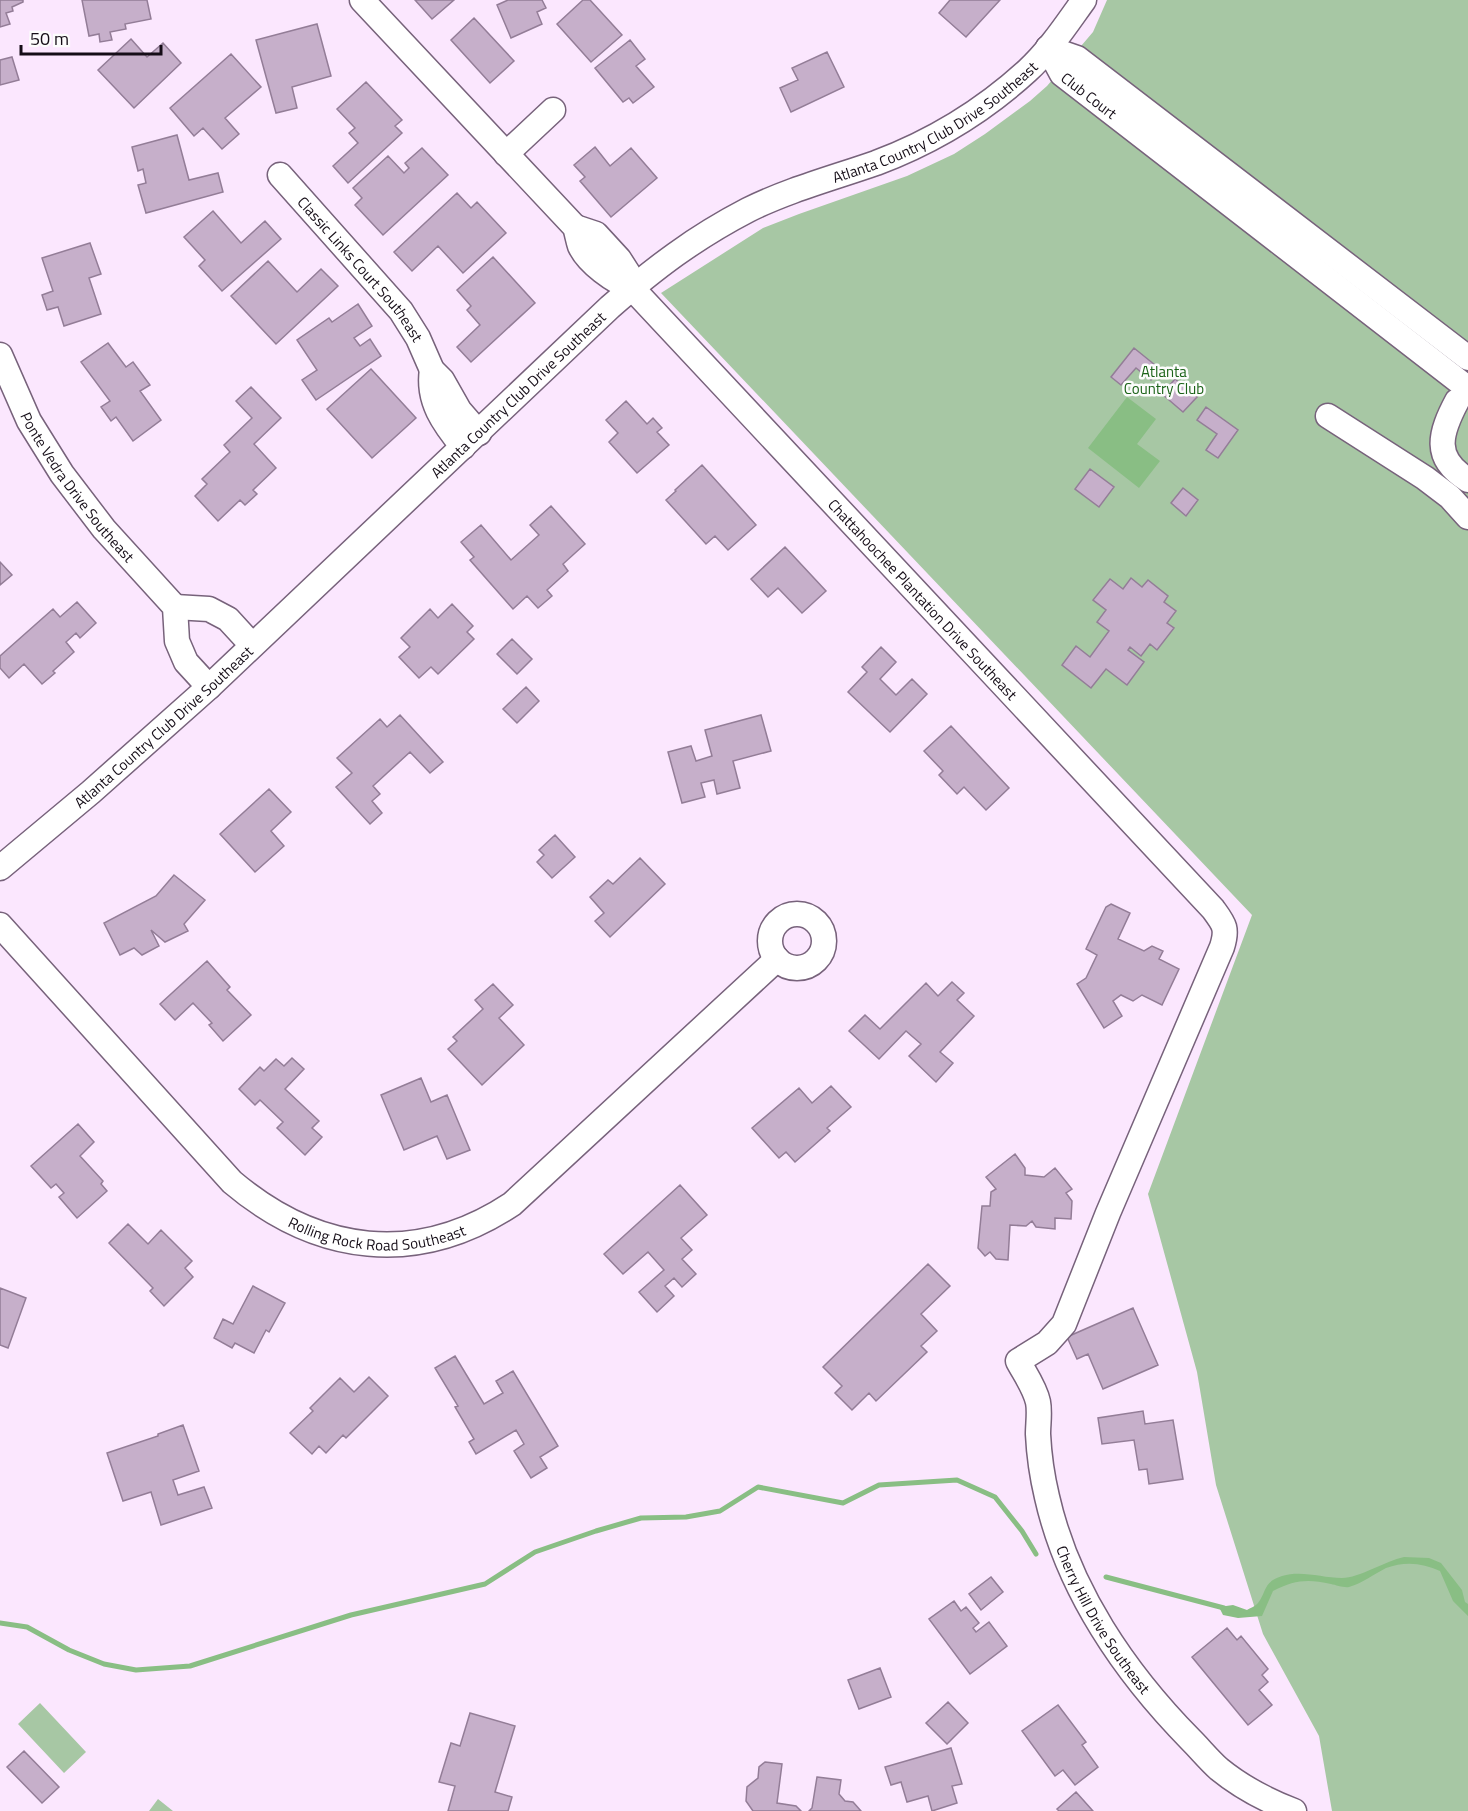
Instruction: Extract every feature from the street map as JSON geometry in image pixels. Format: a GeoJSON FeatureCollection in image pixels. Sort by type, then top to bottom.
{"type":"FeatureCollection","features":[{"type":"Feature","properties":{"kind":"street","name":"Chattahoochee Plantation Drive Southeast"},"geometry":{"type":"LineString","coordinates":[[362,0],[575,227],[581,248],[604,273],[618,284],[632,288],[1213,909],[1223,923],[1227,933],[1222,947],[1108,1213],[1064,1324],[1047,1343],[1018,1362]]}},
{"type":"Feature","properties":{"kind":"street","name":"Atlanta Country Club Drive Southeast"},"geometry":{"type":"LineString","coordinates":[[0,868],[91,792],[209,687],[632,288],[689,243],[749,210],[919,146],[964,120],[1028,70],[1048,48],[1084,0]]}},
{"type":"Feature","properties":{"kind":"street","name":"Club Court"},"geometry":{"type":"LineString","coordinates":[[1048,48],[1077,58],[1468,358]]}},
{"type":"Feature","properties":{"kind":"street","name":"Club Court"},"geometry":{"type":"LineString","coordinates":[[1048,48],[1062,74],[1464,395]]}},
{"type":"Feature","properties":{"kind":"street"},"geometry":{"type":"LineString","coordinates":[[506,154],[553,110]]}},
{"type":"Feature","properties":{"kind":"street","name":"Classic Links Court Southeast"},"geometry":{"type":"LineString","coordinates":[[280,175],[401,311],[418,338],[432,370],[442,380],[459,410],[471,440]]}},
{"type":"Feature","properties":{"kind":"street","name":"Ponte Vedra Drive Southeast"},"geometry":{"type":"LineString","coordinates":[[0,355],[29,421],[62,474],[104,529],[175,607]]}},
{"type":"Feature","properties":{"kind":"street"},"geometry":{"type":"LineString","coordinates":[[1464,395],[1446,421],[1442,434],[1442,445],[1446,459],[1457,473],[1468,480]]}},
{"type":"Feature","properties":{"kind":"street"},"geometry":{"type":"LineString","coordinates":[[1328,416],[1425,478],[1450,497],[1468,517]]}},
{"type":"Feature","properties":{"kind":"street"},"geometry":{"type":"LineString","coordinates":[[209,687],[186,662],[177,641],[175,607],[209,609],[228,619],[252,645]]}},
{"type":"Feature","properties":{"kind":"street","name":"Rolling Rock Road Southeast"},"geometry":{"type":"LineString","coordinates":[[0,925],[232,1182],[250,1198],[311,1231],[341,1240],[395,1246],[444,1237],[482,1222],[512,1204],[777,959]]}},
{"type":"Feature","properties":{"kind":"street","name":"Cherry Hill Drive Southeast"},"geometry":{"type":"LineString","coordinates":[[1018,1362],[1038,1402],[1041,1465],[1056,1529],[1079,1586],[1104,1630],[1137,1680],[1172,1721],[1220,1769],[1268,1800],[1294,1811]]}},
{"type":"Feature","properties":{"kind":"green space","name":"Atlanta Country Club"},"geometry":{"type":"Polygon","coordinates":[[[1107,0],[1468,0],[1468,1811],[1332,1811],[1319,1736],[1263,1634],[1216,1485],[1197,1372],[1148,1194],[1252,915],[661,293],[763,228],[907,176],[954,154],[985,134],[1047,86],[1093,32],[1107,0]]]}},
{"type":"Feature","properties":{"kind":"green space"},"geometry":{"type":"Polygon","coordinates":[[[40,1703],[86,1752],[64,1773],[18,1724],[40,1703]]]}},
{"type":"Feature","properties":{"kind":"green space"},"geometry":{"type":"Polygon","coordinates":[[[158,1799],[173,1811],[149,1811],[158,1799]]]}},
{"type":"Feature","properties":{"kind":"shaded area"},"geometry":{"type":"Polygon","coordinates":[[[1127,397],[1156,419],[1137,444],[1160,461],[1139,488],[1088,448],[1127,397]]]}},
{"type":"Feature","properties":{"kind":"shaded area"},"geometry":{"type":"Polygon","coordinates":[[[1404,1557],[1429,1558],[1441,1563],[1462,1590],[1465,1602],[1468,1604],[1468,1616],[1453,1601],[1440,1571],[1414,1564],[1400,1564],[1386,1568],[1349,1587],[1308,1581],[1288,1585],[1273,1591],[1262,1616],[1238,1618],[1223,1615],[1219,1607],[1233,1605],[1247,1610],[1258,1603],[1268,1584],[1282,1576],[1297,1574],[1334,1578],[1349,1577],[1404,1557]]]}},
{"type":"Feature","properties":{"kind":"building"},"geometry":{"type":"Polygon","coordinates":[[[0,0],[23,0],[23,2],[12,7],[13,11],[6,13],[10,24],[0,27],[0,0]]]}},
{"type":"Feature","properties":{"kind":"building"},"geometry":{"type":"Polygon","coordinates":[[[82,0],[147,0],[151,19],[125,24],[126,29],[110,32],[112,40],[100,42],[99,34],[89,36],[82,0]]]}},
{"type":"Feature","properties":{"kind":"building"},"geometry":{"type":"Polygon","coordinates":[[[415,0],[454,0],[432,19],[415,0]]]}},
{"type":"Feature","properties":{"kind":"building"},"geometry":{"type":"Polygon","coordinates":[[[508,0],[542,0],[546,8],[537,12],[542,24],[511,38],[497,5],[508,0]]]}},
{"type":"Feature","properties":{"kind":"building"},"geometry":{"type":"Polygon","coordinates":[[[583,0],[590,0],[622,35],[591,62],[557,24],[583,0]]]}},
{"type":"Feature","properties":{"kind":"building"},"geometry":{"type":"Polygon","coordinates":[[[950,0],[1000,0],[966,37],[939,13],[950,0]]]}},
{"type":"Feature","properties":{"kind":"building"},"geometry":{"type":"Polygon","coordinates":[[[474,18],[514,61],[490,83],[451,40],[474,18]]]}},
{"type":"Feature","properties":{"kind":"building"},"geometry":{"type":"Polygon","coordinates":[[[317,24],[331,76],[292,87],[297,108],[276,113],[256,40],[317,24]]]}},
{"type":"Feature","properties":{"kind":"building"},"geometry":{"type":"Polygon","coordinates":[[[131,39],[147,57],[163,43],[181,63],[134,108],[98,70],[131,39]]]}},
{"type":"Feature","properties":{"kind":"building"},"geometry":{"type":"Polygon","coordinates":[[[630,40],[645,59],[636,66],[654,87],[633,103],[629,98],[623,102],[595,68],[630,40]]]}},
{"type":"Feature","properties":{"kind":"building"},"geometry":{"type":"Polygon","coordinates":[[[827,52],[844,87],[791,112],[780,88],[798,80],[792,68],[827,52]]]}},
{"type":"Feature","properties":{"kind":"building"},"geometry":{"type":"Polygon","coordinates":[[[231,54],[261,87],[225,118],[239,134],[222,149],[203,128],[194,136],[170,108],[231,54]]]}},
{"type":"Feature","properties":{"kind":"building"},"geometry":{"type":"Polygon","coordinates":[[[12,57],[19,80],[0,85],[0,60],[12,57]]]}},
{"type":"Feature","properties":{"kind":"building"},"geometry":{"type":"Polygon","coordinates":[[[366,82],[402,120],[395,126],[402,133],[348,183],[333,166],[358,143],[349,133],[355,128],[337,109],[366,82]]]}},
{"type":"Feature","properties":{"kind":"building"},"geometry":{"type":"Polygon","coordinates":[[[177,135],[189,180],[218,173],[223,192],[146,213],[138,185],[146,183],[143,169],[138,171],[132,147],[177,135]]]}},
{"type":"Feature","properties":{"kind":"building"},"geometry":{"type":"Polygon","coordinates":[[[595,147],[610,166],[631,148],[657,178],[611,217],[580,181],[585,177],[574,165],[595,147]]]}},
{"type":"Feature","properties":{"kind":"building"},"geometry":{"type":"Polygon","coordinates":[[[422,148],[448,175],[383,235],[355,205],[362,198],[353,188],[388,156],[404,173],[409,168],[405,163],[422,148]]]}},
{"type":"Feature","properties":{"kind":"building"},"geometry":{"type":"Polygon","coordinates":[[[457,193],[471,208],[477,202],[506,233],[463,273],[438,246],[412,271],[394,252],[457,193]]]}},
{"type":"Feature","properties":{"kind":"building"},"geometry":{"type":"Polygon","coordinates":[[[213,211],[241,243],[265,221],[281,239],[222,291],[199,266],[205,260],[184,237],[213,211]]]}},
{"type":"Feature","properties":{"kind":"building"},"geometry":{"type":"Polygon","coordinates":[[[90,243],[101,274],[89,278],[101,314],[64,326],[58,307],[47,310],[42,295],[53,291],[42,258],[90,243]]]}},
{"type":"Feature","properties":{"kind":"building"},"geometry":{"type":"Polygon","coordinates":[[[493,257],[535,303],[471,362],[457,347],[480,325],[467,310],[471,306],[457,290],[493,257]]]}},
{"type":"Feature","properties":{"kind":"building"},"geometry":{"type":"Polygon","coordinates":[[[268,261],[297,292],[321,269],[338,286],[276,344],[231,296],[268,261]]]}},
{"type":"Feature","properties":{"kind":"building"},"geometry":{"type":"Polygon","coordinates":[[[358,304],[372,326],[354,338],[360,346],[370,339],[381,356],[316,400],[302,380],[317,370],[297,340],[329,318],[332,322],[358,304]]]}},
{"type":"Feature","properties":{"kind":"building"},"geometry":{"type":"Polygon","coordinates":[[[108,343],[126,367],[133,362],[150,385],[140,391],[161,420],[133,441],[116,417],[111,421],[101,407],[110,401],[81,362],[108,343]]]}},
{"type":"Feature","properties":{"kind":"building"},"geometry":{"type":"Polygon","coordinates":[[[1134,348],[1160,369],[1151,380],[1136,368],[1121,385],[1111,377],[1134,348]]]}},
{"type":"Feature","properties":{"kind":"building"},"geometry":{"type":"Polygon","coordinates":[[[371,369],[416,418],[372,458],[327,409],[371,369]]]}},
{"type":"Feature","properties":{"kind":"building"},"geometry":{"type":"Polygon","coordinates":[[[1175,379],[1197,397],[1183,412],[1162,394],[1175,379]]]}},
{"type":"Feature","properties":{"kind":"building"},"geometry":{"type":"Polygon","coordinates":[[[251,387],[281,418],[254,444],[276,468],[253,490],[257,494],[245,505],[240,500],[218,521],[195,496],[207,484],[202,479],[230,452],[224,445],[252,418],[236,401],[251,387]]]}},
{"type":"Feature","properties":{"kind":"building"},"geometry":{"type":"Polygon","coordinates":[[[626,401],[647,424],[653,418],[662,428],[657,432],[669,445],[637,473],[609,442],[618,433],[606,420],[626,401]]]}},
{"type":"Feature","properties":{"kind":"building"},"geometry":{"type":"Polygon","coordinates":[[[1206,407],[1238,430],[1218,458],[1206,450],[1217,434],[1197,420],[1206,407]]]}},
{"type":"Feature","properties":{"kind":"building"},"geometry":{"type":"Polygon","coordinates":[[[702,465],[756,525],[728,550],[715,536],[706,544],[666,500],[702,465]]]}},
{"type":"Feature","properties":{"kind":"building"},"geometry":{"type":"Polygon","coordinates":[[[1090,469],[1114,487],[1099,507],[1075,489],[1090,469]]]}},
{"type":"Feature","properties":{"kind":"building"},"geometry":{"type":"Polygon","coordinates":[[[1183,488],[1198,500],[1186,516],[1171,503],[1183,488]]]}},
{"type":"Feature","properties":{"kind":"building"},"geometry":{"type":"Polygon","coordinates":[[[551,506],[585,544],[563,564],[568,571],[547,590],[552,596],[538,608],[527,596],[513,609],[470,560],[474,557],[461,542],[481,525],[511,560],[539,535],[530,525],[551,506]]]}},
{"type":"Feature","properties":{"kind":"building"},"geometry":{"type":"Polygon","coordinates":[[[785,547],[826,591],[802,613],[778,588],[768,597],[751,579],[785,547]]]}},
{"type":"Feature","properties":{"kind":"building"},"geometry":{"type":"Polygon","coordinates":[[[0,562],[12,575],[0,585],[0,562]]]}},
{"type":"Feature","properties":{"kind":"building"},"geometry":{"type":"Polygon","coordinates":[[[1131,578],[1142,587],[1148,580],[1168,596],[1164,602],[1176,611],[1167,623],[1174,628],[1157,650],[1150,644],[1141,656],[1130,647],[1128,650],[1144,662],[1127,685],[1106,669],[1091,688],[1062,665],[1076,646],[1090,657],[1109,631],[1097,622],[1106,610],[1093,600],[1110,579],[1123,589],[1131,578]]]}},
{"type":"Feature","properties":{"kind":"building"},"geometry":{"type":"Polygon","coordinates":[[[77,602],[96,623],[80,638],[76,633],[66,642],[74,652],[42,684],[24,664],[9,678],[0,668],[0,656],[53,609],[60,617],[77,602]]]}},
{"type":"Feature","properties":{"kind":"building"},"geometry":{"type":"Polygon","coordinates":[[[452,604],[473,626],[467,632],[474,639],[438,674],[431,667],[419,678],[399,657],[410,647],[401,638],[430,609],[438,618],[452,604]]]}},
{"type":"Feature","properties":{"kind":"building"},"geometry":{"type":"Polygon","coordinates":[[[512,639],[532,659],[517,674],[497,654],[512,639]]]}},
{"type":"Feature","properties":{"kind":"building"},"geometry":{"type":"Polygon","coordinates":[[[881,647],[896,662],[880,679],[896,695],[912,679],[927,694],[890,732],[848,692],[867,672],[862,667],[881,647]]]}},
{"type":"Feature","properties":{"kind":"building"},"geometry":{"type":"Polygon","coordinates":[[[526,687],[539,701],[517,723],[503,709],[526,687]]]}},
{"type":"Feature","properties":{"kind":"building"},"geometry":{"type":"Polygon","coordinates":[[[400,715],[443,762],[430,773],[410,752],[373,786],[380,794],[372,801],[382,813],[370,824],[336,787],[352,773],[337,758],[380,719],[387,727],[400,715]]]}},
{"type":"Feature","properties":{"kind":"building"},"geometry":{"type":"Polygon","coordinates":[[[761,715],[771,751],[733,761],[740,788],[717,794],[714,780],[701,783],[705,797],[682,803],[668,752],[691,746],[696,761],[712,756],[705,730],[761,715]]]}},
{"type":"Feature","properties":{"kind":"building"},"geometry":{"type":"Polygon","coordinates":[[[951,726],[1009,788],[986,810],[964,787],[957,794],[939,775],[943,771],[924,751],[951,726]]]}},
{"type":"Feature","properties":{"kind":"building"},"geometry":{"type":"Polygon","coordinates":[[[269,789],[291,812],[271,831],[284,846],[255,872],[220,834],[269,789]]]}},
{"type":"Feature","properties":{"kind":"building"},"geometry":{"type":"Polygon","coordinates":[[[555,835],[575,857],[552,878],[537,862],[544,855],[539,850],[555,835]]]}},
{"type":"Feature","properties":{"kind":"building"},"geometry":{"type":"Polygon","coordinates":[[[640,858],[665,884],[610,937],[595,921],[604,913],[590,897],[608,880],[613,884],[640,858]]]}},
{"type":"Feature","properties":{"kind":"building"},"geometry":{"type":"Polygon","coordinates":[[[174,875],[205,900],[184,924],[188,931],[165,942],[151,930],[159,946],[142,955],[134,948],[120,955],[104,923],[156,896],[174,875]]]}},
{"type":"Feature","properties":{"kind":"building"},"geometry":{"type":"Polygon","coordinates":[[[1111,904],[1130,913],[1118,939],[1144,951],[1152,946],[1163,951],[1159,959],[1179,969],[1162,1005],[1142,995],[1133,1001],[1121,995],[1113,1001],[1122,1016],[1104,1028],[1077,984],[1086,978],[1097,955],[1086,949],[1106,907],[1111,904]]]}},
{"type":"Feature","properties":{"kind":"building"},"geometry":{"type":"Polygon","coordinates":[[[207,961],[230,987],[227,990],[251,1015],[223,1041],[209,1025],[212,1023],[193,1003],[175,1020],[160,1004],[207,961]]]}},
{"type":"Feature","properties":{"kind":"building"},"geometry":{"type":"Polygon","coordinates":[[[952,982],[964,993],[957,1000],[974,1016],[940,1052],[953,1063],[936,1082],[909,1056],[921,1044],[906,1031],[879,1059],[849,1031],[865,1015],[880,1029],[926,983],[938,996],[952,982]]]}},
{"type":"Feature","properties":{"kind":"building"},"geometry":{"type":"Polygon","coordinates":[[[493,984],[513,1005],[499,1018],[524,1045],[482,1085],[448,1049],[457,1041],[453,1037],[483,1009],[475,1000],[493,984]]]}},
{"type":"Feature","properties":{"kind":"building"},"geometry":{"type":"Polygon","coordinates":[[[292,1058],[304,1069],[285,1089],[319,1121],[312,1128],[322,1137],[305,1155],[277,1128],[283,1122],[260,1100],[255,1105],[239,1089],[260,1067],[264,1071],[276,1059],[284,1066],[292,1058]]]}},
{"type":"Feature","properties":{"kind":"building"},"geometry":{"type":"Polygon","coordinates":[[[421,1078],[431,1102],[447,1095],[470,1150],[447,1159],[437,1136],[404,1150],[381,1095],[421,1078]]]}},
{"type":"Feature","properties":{"kind":"building"},"geometry":{"type":"Polygon","coordinates":[[[831,1086],[851,1107],[827,1128],[830,1131],[795,1162],[786,1152],[779,1158],[752,1128],[799,1088],[812,1103],[831,1086]]]}},
{"type":"Feature","properties":{"kind":"building"},"geometry":{"type":"Polygon","coordinates":[[[78,1124],[94,1142],[80,1156],[103,1181],[101,1184],[107,1191],[77,1218],[59,1197],[64,1193],[56,1184],[51,1188],[31,1166],[78,1124]]]}},
{"type":"Feature","properties":{"kind":"building"},"geometry":{"type":"Polygon","coordinates":[[[1015,1154],[1025,1168],[1025,1175],[1044,1177],[1055,1168],[1072,1189],[1066,1193],[1072,1201],[1071,1219],[1055,1218],[1055,1229],[1036,1227],[1032,1221],[1026,1226],[1010,1225],[1008,1260],[996,1259],[990,1252],[985,1256],[978,1248],[982,1206],[990,1206],[991,1192],[996,1189],[986,1177],[1015,1154]]]}},
{"type":"Feature","properties":{"kind":"building"},"geometry":{"type":"Polygon","coordinates":[[[680,1185],[707,1215],[681,1238],[692,1250],[682,1259],[696,1274],[682,1287],[674,1278],[665,1286],[674,1296],[657,1312],[639,1292],[664,1270],[648,1252],[623,1274],[604,1254],[680,1185]]]}},
{"type":"Feature","properties":{"kind":"building"},"geometry":{"type":"Polygon","coordinates":[[[128,1224],[148,1244],[161,1230],[192,1261],[185,1268],[193,1277],[164,1306],[150,1291],[153,1288],[109,1243],[128,1224]]]}},
{"type":"Feature","properties":{"kind":"building"},"geometry":{"type":"Polygon","coordinates":[[[928,1264],[950,1286],[921,1314],[937,1331],[921,1346],[927,1352],[876,1401],[869,1393],[852,1410],[835,1393],[842,1386],[823,1367],[928,1264]]]}},
{"type":"Feature","properties":{"kind":"building"},"geometry":{"type":"Polygon","coordinates":[[[253,1286],[285,1303],[269,1332],[266,1330],[254,1353],[235,1343],[232,1348],[214,1338],[223,1319],[233,1324],[253,1286]]]}},
{"type":"Feature","properties":{"kind":"building"},"geometry":{"type":"Polygon","coordinates":[[[0,1288],[26,1298],[8,1348],[0,1345],[0,1288]]]}},
{"type":"Feature","properties":{"kind":"building"},"geometry":{"type":"Polygon","coordinates":[[[1133,1308],[1158,1365],[1103,1389],[1088,1354],[1077,1359],[1067,1337],[1133,1308]]]}},
{"type":"Feature","properties":{"kind":"building"},"geometry":{"type":"Polygon","coordinates":[[[455,1356],[484,1404],[503,1393],[496,1381],[513,1371],[558,1446],[540,1457],[547,1468],[531,1478],[514,1451],[524,1444],[516,1430],[476,1454],[469,1442],[474,1439],[455,1407],[458,1406],[435,1368],[455,1356]]]}},
{"type":"Feature","properties":{"kind":"building"},"geometry":{"type":"Polygon","coordinates":[[[369,1377],[388,1396],[346,1438],[343,1435],[326,1453],[319,1446],[312,1454],[290,1433],[313,1411],[310,1408],[340,1378],[354,1392],[369,1377]]]}},
{"type":"Feature","properties":{"kind":"building"},"geometry":{"type":"Polygon","coordinates":[[[1143,1411],[1145,1424],[1173,1420],[1183,1479],[1149,1484],[1147,1469],[1139,1470],[1134,1440],[1102,1444],[1098,1418],[1143,1411]]]}},
{"type":"Feature","properties":{"kind":"building"},"geometry":{"type":"Polygon","coordinates":[[[183,1425],[199,1471],[173,1480],[178,1495],[204,1487],[212,1508],[161,1525],[151,1492],[123,1501],[107,1453],[183,1425]]]}},
{"type":"Feature","properties":{"kind":"building"},"geometry":{"type":"Polygon","coordinates":[[[991,1577],[1003,1592],[981,1610],[969,1594],[991,1577]]]}},
{"type":"Feature","properties":{"kind":"building"},"geometry":{"type":"Polygon","coordinates":[[[954,1601],[961,1611],[966,1607],[979,1623],[973,1628],[976,1632],[989,1622],[1007,1646],[970,1674],[929,1619],[954,1601]]]}},
{"type":"Feature","properties":{"kind":"building"},"geometry":{"type":"Polygon","coordinates":[[[1227,1628],[1237,1640],[1241,1636],[1268,1669],[1262,1675],[1268,1682],[1259,1690],[1272,1705],[1248,1725],[1192,1657],[1227,1628]]]}},
{"type":"Feature","properties":{"kind":"building"},"geometry":{"type":"Polygon","coordinates":[[[880,1668],[891,1697],[859,1709],[848,1680],[880,1668]]]}},
{"type":"Feature","properties":{"kind":"building"},"geometry":{"type":"Polygon","coordinates":[[[948,1702],[968,1723],[947,1744],[926,1723],[948,1702]]]}},
{"type":"Feature","properties":{"kind":"building"},"geometry":{"type":"Polygon","coordinates":[[[1058,1705],[1086,1742],[1082,1745],[1098,1767],[1075,1785],[1063,1770],[1055,1776],[1022,1731],[1058,1705]]]}},
{"type":"Feature","properties":{"kind":"building"},"geometry":{"type":"Polygon","coordinates":[[[470,1713],[515,1726],[495,1792],[512,1797],[508,1811],[448,1811],[455,1786],[439,1782],[451,1743],[460,1746],[470,1713]]]}},
{"type":"Feature","properties":{"kind":"building"},"geometry":{"type":"Polygon","coordinates":[[[951,1748],[962,1784],[952,1786],[957,1803],[932,1811],[928,1796],[907,1802],[901,1782],[891,1785],[885,1767],[951,1748]]]}},
{"type":"Feature","properties":{"kind":"building"},"geometry":{"type":"Polygon","coordinates":[[[24,1751],[59,1787],[42,1803],[7,1767],[24,1751]]]}},
{"type":"Feature","properties":{"kind":"building"},"geometry":{"type":"Polygon","coordinates":[[[765,1762],[782,1764],[777,1803],[796,1806],[801,1811],[753,1811],[746,1801],[747,1787],[758,1778],[759,1767],[765,1762]]]}},
{"type":"Feature","properties":{"kind":"building"},"geometry":{"type":"Polygon","coordinates":[[[817,1777],[841,1780],[839,1794],[845,1801],[853,1802],[861,1811],[809,1811],[812,1808],[817,1777]]]}},
{"type":"Feature","properties":{"kind":"building"},"geometry":{"type":"Polygon","coordinates":[[[1076,1792],[1093,1811],[1059,1811],[1057,1809],[1076,1792]]]}},
{"type":"Feature","properties":{"kind":"waterway"},"geometry":{"type":"LineString","coordinates":[[0,1623],[27,1627],[69,1650],[104,1664],[136,1670],[190,1666],[351,1615],[485,1584],[535,1552],[596,1531],[641,1518],[686,1517],[720,1511],[758,1487],[843,1503],[879,1485],[957,1480],[995,1497],[1022,1531],[1036,1554]]}},
{"type":"Feature","properties":{"kind":"waterway"},"geometry":{"type":"LineString","coordinates":[[1106,1577],[1224,1608]]}}]}
